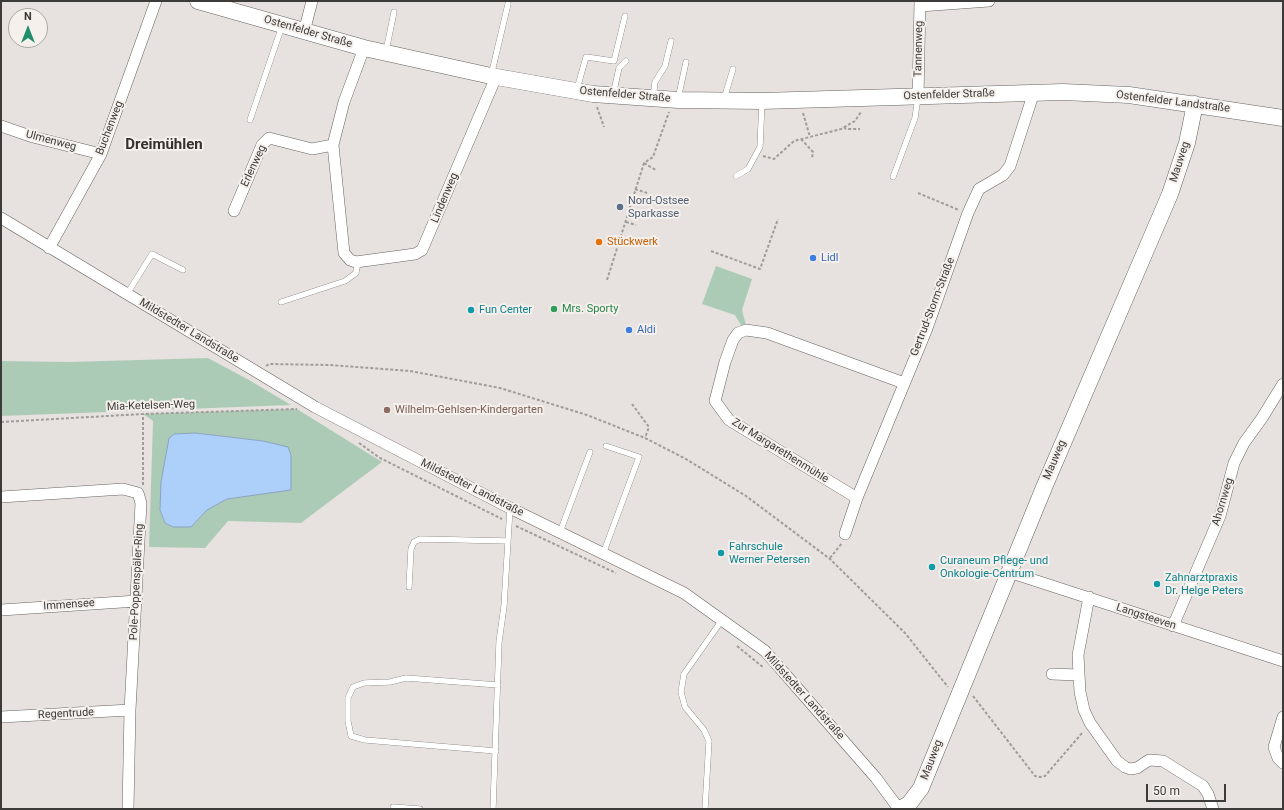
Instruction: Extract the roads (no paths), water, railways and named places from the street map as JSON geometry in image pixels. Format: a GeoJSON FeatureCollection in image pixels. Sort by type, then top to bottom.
{"type":"FeatureCollection","features":[{"type":"Feature","properties":{"kind":"main road","name":"Ostenfelder Straße"},"geometry":{"type":"LineString","coordinates":[[208,2],[283,26],[364,48],[493,76],[593,94],[674,100],[762,102],[1063,92]]}},
{"type":"Feature","properties":{"kind":"main road","name":"Ostenfelder Landstraße"},"geometry":{"type":"LineString","coordinates":[[1063,92],[1129,95],[1283,118]]}},
{"type":"Feature","properties":{"kind":"main road","name":"Mauweg"},"geometry":{"type":"LineString","coordinates":[[900,809],[909,804],[921,788],[963,682],[1045,485],[1170,194],[1187,143],[1195,104]]}},
{"type":"Feature","properties":{"kind":"street","name":"Buchenweg"},"geometry":{"type":"LineString","coordinates":[[49,248],[101,154],[156,1]]}},
{"type":"Feature","properties":{"kind":"street"},"geometry":{"type":"LineString","coordinates":[[304,32],[312,1]]}},
{"type":"Feature","properties":{"kind":"street"},"geometry":{"type":"LineString","coordinates":[[920,3],[989,1]]}},
{"type":"Feature","properties":{"kind":"street","name":"Tannenweg"},"geometry":{"type":"LineString","coordinates":[[918,97],[920,3]]}},
{"type":"Feature","properties":{"kind":"street"},"geometry":{"type":"LineString","coordinates":[[354,260],[344,253],[333,145],[344,102],[364,48]]}},
{"type":"Feature","properties":{"kind":"street","name":"Lindenweg"},"geometry":{"type":"LineString","coordinates":[[354,260],[415,254],[422,250],[493,76]]}},
{"type":"Feature","properties":{"kind":"street","name":"Gertrud-Storm-Straße"},"geometry":{"type":"LineString","coordinates":[[845,534],[857,498],[926,331],[968,213],[979,189],[1003,175],[1010,166],[1034,92]]}},
{"type":"Feature","properties":{"kind":"street","name":"Ulmenweg"},"geometry":{"type":"LineString","coordinates":[[1,126],[33,137],[101,154]]}},
{"type":"Feature","properties":{"kind":"street","name":"Erlenweg"},"geometry":{"type":"LineString","coordinates":[[234,211],[262,145],[269,138],[312,149],[333,145]]}},
{"type":"Feature","properties":{"kind":"street","name":"Mildstedter Landstraße"},"geometry":{"type":"LineString","coordinates":[[1,218],[315,407],[510,508],[684,593],[765,651],[876,778],[900,809]]}},
{"type":"Feature","properties":{"kind":"street","name":"Zur Margarethenmühle"},"geometry":{"type":"LineString","coordinates":[[857,498],[729,420],[715,401],[725,362],[733,340],[738,333],[746,330],[767,334],[904,383]]}},
{"type":"Feature","properties":{"kind":"street","name":"Ahornweg"},"geometry":{"type":"LineString","coordinates":[[1173,626],[1220,516],[1234,463],[1244,443],[1262,418],[1283,384]]}},
{"type":"Feature","properties":{"kind":"street","name":"Pole-Poppenspäler-Ring"},"geometry":{"type":"LineString","coordinates":[[1,497],[123,489],[138,493],[141,504],[130,710],[128,809]]}},
{"type":"Feature","properties":{"kind":"street","name":"Langsteeven"},"geometry":{"type":"LineString","coordinates":[[1009,572],[1283,661]]}},
{"type":"Feature","properties":{"kind":"street"},"geometry":{"type":"LineString","coordinates":[[1089,598],[1078,655],[1078,675],[1084,710],[1090,723],[1117,761],[1125,767],[1130,769],[1137,768],[1149,760],[1164,761],[1203,786],[1208,794],[1213,809]]}},
{"type":"Feature","properties":{"kind":"street","name":"Immensee"},"geometry":{"type":"LineString","coordinates":[[1,610],[137,601]]}},
{"type":"Feature","properties":{"kind":"street"},"geometry":{"type":"LineString","coordinates":[[1052,674],[1078,675]]}},
{"type":"Feature","properties":{"kind":"street","name":"Regentrude"},"geometry":{"type":"LineString","coordinates":[[1,717],[130,710]]}},
{"type":"Feature","properties":{"kind":"street"},"geometry":{"type":"LineString","coordinates":[[1283,717],[1274,747],[1278,758],[1283,763]]}},
{"type":"Feature","properties":{"kind":"lane"},"geometry":{"type":"LineString","coordinates":[[493,76],[508,4]]}},
{"type":"Feature","properties":{"kind":"lane"},"geometry":{"type":"LineString","coordinates":[[385,53],[394,12]]}},
{"type":"Feature","properties":{"kind":"lane"},"geometry":{"type":"LineString","coordinates":[[576,91],[586,57],[614,61],[625,16]]}},
{"type":"Feature","properties":{"kind":"lane"},"geometry":{"type":"LineString","coordinates":[[250,120],[283,26]]}},
{"type":"Feature","properties":{"kind":"lane"},"geometry":{"type":"LineString","coordinates":[[653,98],[655,82],[664,66],[671,41]]}},
{"type":"Feature","properties":{"kind":"lane"},"geometry":{"type":"LineString","coordinates":[[612,95],[619,68],[626,61]]}},
{"type":"Feature","properties":{"kind":"lane"},"geometry":{"type":"LineString","coordinates":[[674,100],[686,62]]}},
{"type":"Feature","properties":{"kind":"lane"},"geometry":{"type":"LineString","coordinates":[[723,101],[733,68]]}},
{"type":"Feature","properties":{"kind":"lane"},"geometry":{"type":"LineString","coordinates":[[893,177],[915,118],[918,97]]}},
{"type":"Feature","properties":{"kind":"lane"},"geometry":{"type":"LineString","coordinates":[[736,176],[748,169],[760,147],[762,102]]}},
{"type":"Feature","properties":{"kind":"lane"},"geometry":{"type":"LineString","coordinates":[[127,294],[152,254],[183,270]]}},
{"type":"Feature","properties":{"kind":"lane"},"geometry":{"type":"LineString","coordinates":[[281,302],[345,282],[356,273],[354,260]]}},
{"type":"Feature","properties":{"kind":"lane"},"geometry":{"type":"LineString","coordinates":[[603,554],[639,457],[606,446]]}},
{"type":"Feature","properties":{"kind":"lane"},"geometry":{"type":"LineString","coordinates":[[560,532],[590,452]]}},
{"type":"Feature","properties":{"kind":"lane"},"geometry":{"type":"LineString","coordinates":[[493,809],[499,642],[504,606],[510,508]]}},
{"type":"Feature","properties":{"kind":"lane"},"geometry":{"type":"LineString","coordinates":[[409,587],[411,549],[414,542],[420,539],[508,541]]}},
{"type":"Feature","properties":{"kind":"lane"},"geometry":{"type":"LineString","coordinates":[[705,809],[709,741],[704,730],[685,707],[681,692],[684,674],[722,620]]}},
{"type":"Feature","properties":{"kind":"lane"},"geometry":{"type":"LineString","coordinates":[[496,751],[459,746],[365,740],[351,736],[348,721],[348,698],[353,686],[364,683],[390,682],[406,678],[498,685]]}},
{"type":"Feature","properties":{"kind":"lane"},"geometry":{"type":"LineString","coordinates":[[393,807],[420,809]]}},
{"type":"Feature","properties":{"kind":"water"},"geometry":{"type":"Polygon","coordinates":[[[195,433],[263,441],[288,447],[291,455],[291,490],[227,499],[207,510],[191,527],[173,527],[165,523],[160,510],[161,482],[169,438],[174,434],[195,433]]]}},
{"type":"Feature","properties":{"kind":"place","name":"Nord-Ostsee Sparkasse"},"geometry":{"type":"Point","coordinates":[620,207]}},
{"type":"Feature","properties":{"kind":"place","name":"Stückwerk"},"geometry":{"type":"Point","coordinates":[599,242]}},
{"type":"Feature","properties":{"kind":"place","name":"Lidl"},"geometry":{"type":"Point","coordinates":[813,258]}},
{"type":"Feature","properties":{"kind":"place","name":"Mrs. Sporty"},"geometry":{"type":"Point","coordinates":[554,309]}},
{"type":"Feature","properties":{"kind":"place","name":"Fun Center"},"geometry":{"type":"Point","coordinates":[471,310]}},
{"type":"Feature","properties":{"kind":"place","name":"Aldi"},"geometry":{"type":"Point","coordinates":[629,330]}},
{"type":"Feature","properties":{"kind":"place","name":"Wilhelm-Gehlsen-Kindergarten"},"geometry":{"type":"Point","coordinates":[387,410]}},
{"type":"Feature","properties":{"kind":"place","name":"Fahrschule Werner Petersen"},"geometry":{"type":"Point","coordinates":[721,553]}},
{"type":"Feature","properties":{"kind":"place","name":"Curaneum Pflege- und Onkologie-Centrum"},"geometry":{"type":"Point","coordinates":[932,567]}},
{"type":"Feature","properties":{"kind":"place","name":"Zahnarztpraxis Dr. Helge Peters"},"geometry":{"type":"Point","coordinates":[1157,584]}},
{"type":"Feature","properties":{"kind":"district","name":"Dreimühlen"},"geometry":{"type":"Point","coordinates":[164,145]}}]}
